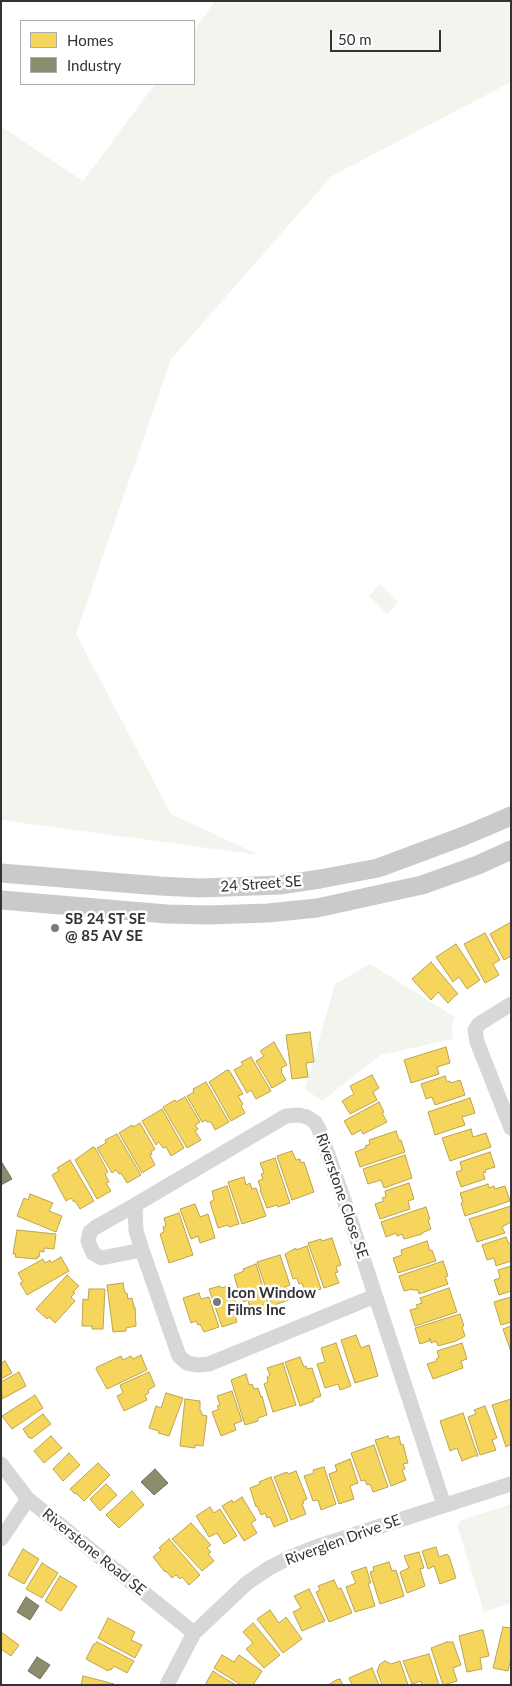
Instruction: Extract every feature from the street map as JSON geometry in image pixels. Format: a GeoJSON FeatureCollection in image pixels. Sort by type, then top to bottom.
{"type":"FeatureCollection","features":[{"type":"Feature","properties":{"kind":"main road","name":"24 Street SE"},"geometry":{"type":"LineString","coordinates":[[1,873],[160,886],[280,885],[378,868],[464,836],[511,816]]}},
{"type":"Feature","properties":{"kind":"main road","name":"24 Street SE"},"geometry":{"type":"LineString","coordinates":[[1,900],[175,914],[268,913],[317,908],[422,885],[478,865],[511,850]]}},
{"type":"Feature","properties":{"kind":"street"},"geometry":{"type":"LineString","coordinates":[[511,1004],[479,1024],[475,1030],[477,1042],[511,1128]]}},
{"type":"Feature","properties":{"kind":"street","name":"Riverstone Close SE"},"geometry":{"type":"LineString","coordinates":[[142,1250],[101,1258],[90,1249],[88,1241],[90,1232],[286,1116],[299,1115],[307,1117],[314,1122],[319,1129],[376,1296],[444,1505]]}},
{"type":"Feature","properties":{"kind":"street"},"geometry":{"type":"LineString","coordinates":[[134,1205],[136,1231],[142,1250],[178,1356],[186,1363],[209,1364],[376,1296]]}},
{"type":"Feature","properties":{"kind":"street","name":"Riverstone Road SE"},"geometry":{"type":"LineString","coordinates":[[1,1464],[28,1499],[194,1633]]}},
{"type":"Feature","properties":{"kind":"street","name":"Riverglen Drive SE"},"geometry":{"type":"LineString","coordinates":[[167,1685],[194,1633],[247,1583],[269,1568],[291,1557],[511,1484]]}},
{"type":"Feature","properties":{"kind":"street"},"geometry":{"type":"LineString","coordinates":[[1,1539],[28,1499]]}},
{"type":"Feature","properties":{"kind":"shaded area"},"geometry":{"type":"Polygon","coordinates":[[[215,1],[511,1],[511,82],[332,176],[171,359],[76,634],[171,814],[259,855],[1,820],[1,126],[83,181],[154,85],[195,85],[195,30],[215,1]]]}},
{"type":"Feature","properties":{"kind":"shaded area"},"geometry":{"type":"Polygon","coordinates":[[[380,584],[398,602],[387,614],[369,596],[380,584]]]}},
{"type":"Feature","properties":{"kind":"shaded area"},"geometry":{"type":"Polygon","coordinates":[[[370,964],[455,1017],[452,1025],[453,1039],[381,1055],[322,1101],[305,1089],[335,984],[370,964]]]}},
{"type":"Feature","properties":{"kind":"shaded area"},"geometry":{"type":"Polygon","coordinates":[[[511,1504],[511,1603],[484,1612],[457,1525],[462,1520],[511,1504]]]}},
{"type":"Feature","properties":{"kind":"building: Homes"},"geometry":{"type":"Polygon","coordinates":[[[511,922],[511,956],[504,960],[490,934],[511,922]]]}},
{"type":"Feature","properties":{"kind":"building: Homes"},"geometry":{"type":"Polygon","coordinates":[[[485,933],[500,960],[493,964],[499,975],[485,983],[464,944],[485,933]]]}},
{"type":"Feature","properties":{"kind":"building: Homes"},"geometry":{"type":"Polygon","coordinates":[[[456,944],[480,980],[467,989],[459,977],[453,982],[436,957],[456,944]]]}},
{"type":"Feature","properties":{"kind":"building: Homes"},"geometry":{"type":"Polygon","coordinates":[[[431,962],[458,994],[448,1003],[438,992],[431,1000],[412,979],[431,962]]]}},
{"type":"Feature","properties":{"kind":"building: Homes"},"geometry":{"type":"Polygon","coordinates":[[[310,1032],[314,1062],[306,1063],[308,1077],[292,1079],[286,1035],[310,1032]]]}},
{"type":"Feature","properties":{"kind":"building: Homes"},"geometry":{"type":"Polygon","coordinates":[[[274,1042],[287,1065],[281,1068],[281,1072],[286,1080],[272,1088],[256,1061],[264,1056],[260,1051],[274,1042]]]}},
{"type":"Feature","properties":{"kind":"building: Homes"},"geometry":{"type":"Polygon","coordinates":[[[446,1047],[450,1063],[437,1067],[439,1074],[411,1083],[404,1060],[446,1047]]]}},
{"type":"Feature","properties":{"kind":"building: Homes"},"geometry":{"type":"Polygon","coordinates":[[[251,1057],[271,1091],[256,1099],[251,1090],[247,1093],[234,1070],[243,1065],[241,1062],[251,1057]]]}},
{"type":"Feature","properties":{"kind":"building: Homes"},"geometry":{"type":"Polygon","coordinates":[[[229,1070],[243,1094],[238,1096],[243,1104],[241,1106],[245,1113],[231,1121],[209,1082],[229,1070]]]}},
{"type":"Feature","properties":{"kind":"building: Homes"},"geometry":{"type":"Polygon","coordinates":[[[372,1075],[379,1088],[373,1092],[377,1100],[350,1114],[342,1101],[354,1094],[350,1086],[372,1075]]]}},
{"type":"Feature","properties":{"kind":"building: Homes"},"geometry":{"type":"Polygon","coordinates":[[[445,1076],[447,1082],[450,1081],[451,1083],[460,1080],[465,1095],[435,1105],[432,1097],[426,1099],[421,1084],[445,1076]]]}},
{"type":"Feature","properties":{"kind":"building: Homes"},"geometry":{"type":"Polygon","coordinates":[[[206,1082],[229,1122],[215,1130],[211,1122],[206,1120],[202,1122],[187,1096],[194,1092],[193,1089],[206,1082]]]}},
{"type":"Feature","properties":{"kind":"building: Homes"},"geometry":{"type":"Polygon","coordinates":[[[185,1097],[200,1122],[195,1125],[198,1129],[195,1131],[201,1140],[187,1148],[163,1107],[185,1097]]]}},
{"type":"Feature","properties":{"kind":"building: Homes"},"geometry":{"type":"Polygon","coordinates":[[[470,1098],[475,1113],[462,1117],[465,1125],[435,1135],[428,1112],[470,1098]]]}},
{"type":"Feature","properties":{"kind":"building: Homes"},"geometry":{"type":"Polygon","coordinates":[[[379,1102],[387,1122],[363,1134],[361,1130],[352,1135],[344,1121],[379,1102]]]}},
{"type":"Feature","properties":{"kind":"building: Homes"},"geometry":{"type":"Polygon","coordinates":[[[162,1109],[184,1148],[171,1156],[166,1147],[163,1148],[159,1142],[156,1145],[142,1121],[162,1109]]]}},
{"type":"Feature","properties":{"kind":"building: Homes"},"geometry":{"type":"Polygon","coordinates":[[[140,1123],[155,1149],[150,1155],[155,1165],[142,1173],[119,1133],[132,1125],[133,1127],[140,1123]]]}},
{"type":"Feature","properties":{"kind":"building: Homes"},"geometry":{"type":"Polygon","coordinates":[[[471,1129],[473,1137],[486,1133],[491,1147],[450,1161],[442,1138],[471,1129]]]}},
{"type":"Feature","properties":{"kind":"building: Homes"},"geometry":{"type":"Polygon","coordinates":[[[396,1131],[405,1152],[360,1167],[355,1152],[366,1148],[365,1146],[370,1144],[369,1140],[396,1131]]]}},
{"type":"Feature","properties":{"kind":"building: Homes"},"geometry":{"type":"Polygon","coordinates":[[[117,1134],[141,1175],[127,1183],[121,1173],[119,1174],[116,1170],[112,1173],[97,1148],[106,1143],[105,1140],[117,1134]]]}},
{"type":"Feature","properties":{"kind":"building: Homes"},"geometry":{"type":"Polygon","coordinates":[[[93,1147],[108,1172],[105,1174],[109,1182],[106,1183],[111,1191],[97,1199],[75,1160],[93,1147]]]}},
{"type":"Feature","properties":{"kind":"building: Homes"},"geometry":{"type":"Polygon","coordinates":[[[292,1151],[296,1160],[300,1159],[301,1163],[304,1162],[314,1192],[292,1200],[277,1156],[292,1151]]]}},
{"type":"Feature","properties":{"kind":"building: Homes"},"geometry":{"type":"Polygon","coordinates":[[[490,1152],[495,1167],[485,1170],[486,1172],[483,1173],[485,1179],[461,1187],[456,1172],[462,1170],[460,1162],[490,1152]]]}},
{"type":"Feature","properties":{"kind":"building: Homes"},"geometry":{"type":"Polygon","coordinates":[[[405,1155],[412,1178],[384,1188],[381,1180],[368,1184],[363,1169],[405,1155]]]}},
{"type":"Feature","properties":{"kind":"building: Homes"},"geometry":{"type":"Polygon","coordinates":[[[275,1158],[290,1203],[267,1208],[258,1181],[263,1179],[261,1174],[264,1173],[260,1163],[275,1158]]]}},
{"type":"Feature","properties":{"kind":"building: Homes"},"geometry":{"type":"Polygon","coordinates":[[[70,1160],[94,1201],[80,1209],[71,1198],[66,1201],[52,1175],[59,1171],[57,1168],[70,1160]]]}},
{"type":"Feature","properties":{"kind":"building: Homes"},"geometry":{"type":"Polygon","coordinates":[[[244,1177],[246,1185],[250,1183],[252,1189],[256,1188],[266,1216],[242,1224],[228,1182],[244,1177]]]}},
{"type":"Feature","properties":{"kind":"building: Homes"},"geometry":{"type":"Polygon","coordinates":[[[409,1183],[414,1199],[408,1201],[410,1209],[380,1219],[375,1204],[384,1201],[382,1198],[386,1197],[385,1191],[409,1183]]]}},
{"type":"Feature","properties":{"kind":"building: Homes"},"geometry":{"type":"Polygon","coordinates":[[[488,1184],[489,1188],[494,1186],[495,1189],[505,1186],[510,1201],[465,1216],[460,1193],[488,1184]]]}},
{"type":"Feature","properties":{"kind":"building: Homes"},"geometry":{"type":"Polygon","coordinates":[[[227,1186],[239,1224],[218,1228],[210,1202],[214,1200],[212,1191],[227,1186]]]}},
{"type":"Feature","properties":{"kind":"building: Homes"},"geometry":{"type":"Polygon","coordinates":[[[30,1194],[53,1203],[49,1211],[62,1216],[56,1232],[17,1216],[24,1198],[28,1200],[30,1194]]]}},
{"type":"Feature","properties":{"kind":"building: Homes"},"geometry":{"type":"Polygon","coordinates":[[[195,1204],[200,1217],[208,1214],[215,1238],[200,1243],[198,1236],[191,1239],[180,1209],[195,1204]]]}},
{"type":"Feature","properties":{"kind":"building: Homes"},"geometry":{"type":"Polygon","coordinates":[[[511,1206],[511,1222],[502,1227],[505,1233],[477,1242],[469,1219],[511,1206]]]}},
{"type":"Feature","properties":{"kind":"building: Homes"},"geometry":{"type":"Polygon","coordinates":[[[426,1207],[431,1229],[422,1234],[404,1239],[402,1234],[397,1236],[396,1233],[386,1237],[381,1222],[426,1207]]]}},
{"type":"Feature","properties":{"kind":"building: Homes"},"geometry":{"type":"Polygon","coordinates":[[[179,1213],[193,1255],[169,1263],[160,1234],[164,1232],[163,1227],[166,1226],[164,1218],[179,1213]]]}},
{"type":"Feature","properties":{"kind":"building: Homes"},"geometry":{"type":"Polygon","coordinates":[[[17,1230],[56,1234],[54,1249],[44,1248],[44,1252],[40,1251],[37,1259],[15,1257],[16,1254],[13,1254],[17,1230]]]}},
{"type":"Feature","properties":{"kind":"building: Homes"},"geometry":{"type":"Polygon","coordinates":[[[506,1237],[509,1244],[511,1243],[511,1261],[496,1266],[494,1258],[487,1260],[482,1245],[506,1237]]]}},
{"type":"Feature","properties":{"kind":"building: Homes"},"geometry":{"type":"Polygon","coordinates":[[[332,1238],[341,1265],[336,1267],[338,1272],[335,1273],[339,1283],[324,1288],[308,1243],[332,1238]]]}},
{"type":"Feature","properties":{"kind":"building: Homes"},"geometry":{"type":"Polygon","coordinates":[[[427,1241],[436,1261],[398,1273],[393,1258],[402,1255],[401,1250],[427,1241]]]}},
{"type":"Feature","properties":{"kind":"building: Homes"},"geometry":{"type":"Polygon","coordinates":[[[307,1246],[321,1289],[306,1294],[302,1283],[299,1284],[297,1278],[293,1279],[285,1254],[296,1248],[296,1250],[307,1246]]]}},
{"type":"Feature","properties":{"kind":"building: Homes"},"geometry":{"type":"Polygon","coordinates":[[[280,1255],[290,1285],[283,1289],[287,1288],[291,1299],[272,1306],[257,1262],[280,1255]]]}},
{"type":"Feature","properties":{"kind":"building: Homes"},"geometry":{"type":"Polygon","coordinates":[[[61,1257],[69,1271],[27,1295],[20,1283],[23,1282],[18,1273],[43,1259],[45,1263],[50,1260],[51,1263],[61,1257]]]}},
{"type":"Feature","properties":{"kind":"building: Homes"},"geometry":{"type":"Polygon","coordinates":[[[443,1261],[448,1276],[445,1277],[448,1284],[419,1294],[418,1290],[404,1291],[399,1276],[443,1261]]]}},
{"type":"Feature","properties":{"kind":"building: Homes"},"geometry":{"type":"Polygon","coordinates":[[[256,1264],[270,1310],[255,1315],[252,1304],[249,1305],[248,1300],[243,1302],[234,1275],[256,1264]]]}},
{"type":"Feature","properties":{"kind":"building: Homes"},"geometry":{"type":"Polygon","coordinates":[[[511,1266],[511,1291],[499,1295],[494,1280],[500,1278],[498,1270],[511,1266]]]}},
{"type":"Feature","properties":{"kind":"building: Homes"},"geometry":{"type":"Polygon","coordinates":[[[67,1275],[79,1286],[71,1297],[75,1301],[55,1323],[49,1317],[47,1319],[36,1309],[67,1275]]]}},
{"type":"Feature","properties":{"kind":"building: Homes"},"geometry":{"type":"Polygon","coordinates":[[[123,1283],[128,1299],[132,1298],[135,1307],[136,1326],[126,1328],[126,1331],[113,1332],[107,1285],[123,1283]]]}},
{"type":"Feature","properties":{"kind":"building: Homes"},"geometry":{"type":"Polygon","coordinates":[[[231,1285],[239,1311],[234,1312],[237,1322],[222,1327],[209,1289],[231,1285]]]}},
{"type":"Feature","properties":{"kind":"building: Homes"},"geometry":{"type":"Polygon","coordinates":[[[449,1288],[457,1312],[415,1326],[410,1310],[418,1308],[416,1305],[422,1303],[420,1298],[449,1288]]]}},
{"type":"Feature","properties":{"kind":"building: Homes"},"geometry":{"type":"Polygon","coordinates":[[[89,1289],[105,1289],[103,1329],[92,1329],[92,1326],[82,1326],[83,1299],[88,1300],[89,1289]]]}},
{"type":"Feature","properties":{"kind":"building: Homes"},"geometry":{"type":"Polygon","coordinates":[[[199,1293],[201,1299],[209,1297],[219,1327],[204,1332],[196,1321],[191,1323],[183,1298],[199,1293]]]}},
{"type":"Feature","properties":{"kind":"building: Homes"},"geometry":{"type":"Polygon","coordinates":[[[511,1297],[511,1322],[501,1325],[494,1302],[511,1297]]]}},
{"type":"Feature","properties":{"kind":"building: Homes"},"geometry":{"type":"Polygon","coordinates":[[[460,1314],[465,1336],[456,1341],[438,1346],[436,1341],[431,1343],[430,1338],[429,1341],[420,1344],[415,1328],[460,1314]]]}},
{"type":"Feature","properties":{"kind":"building: Homes"},"geometry":{"type":"Polygon","coordinates":[[[511,1326],[511,1352],[503,1329],[511,1326]]]}},
{"type":"Feature","properties":{"kind":"building: Homes"},"geometry":{"type":"Polygon","coordinates":[[[356,1335],[361,1348],[369,1345],[378,1376],[355,1383],[341,1340],[356,1335]]]}},
{"type":"Feature","properties":{"kind":"building: Homes"},"geometry":{"type":"Polygon","coordinates":[[[336,1343],[351,1386],[340,1390],[338,1384],[325,1388],[317,1364],[325,1362],[321,1348],[336,1343]]]}},
{"type":"Feature","properties":{"kind":"building: Homes"},"geometry":{"type":"Polygon","coordinates":[[[462,1343],[467,1359],[461,1361],[463,1368],[433,1379],[427,1364],[437,1361],[436,1359],[439,1357],[437,1351],[462,1343]]]}},
{"type":"Feature","properties":{"kind":"building: Homes"},"geometry":{"type":"Polygon","coordinates":[[[141,1355],[147,1370],[107,1389],[96,1369],[97,1367],[121,1356],[123,1360],[131,1356],[133,1359],[141,1355]]]}},
{"type":"Feature","properties":{"kind":"building: Homes"},"geometry":{"type":"Polygon","coordinates":[[[300,1357],[304,1367],[306,1366],[307,1369],[312,1368],[321,1396],[313,1399],[314,1401],[300,1406],[285,1362],[300,1357]]]}},
{"type":"Feature","properties":{"kind":"building: Homes"},"geometry":{"type":"Polygon","coordinates":[[[5,1361],[12,1373],[1,1379],[1,1363],[5,1361]]]}},
{"type":"Feature","properties":{"kind":"building: Homes"},"geometry":{"type":"Polygon","coordinates":[[[283,1363],[296,1405],[273,1412],[264,1384],[268,1382],[267,1377],[270,1375],[267,1368],[283,1363]]]}},
{"type":"Feature","properties":{"kind":"building: Homes"},"geometry":{"type":"Polygon","coordinates":[[[19,1372],[26,1386],[2,1399],[1,1382],[19,1372]]]}},
{"type":"Feature","properties":{"kind":"building: Homes"},"geometry":{"type":"Polygon","coordinates":[[[149,1372],[155,1386],[148,1390],[149,1393],[145,1395],[147,1400],[124,1411],[117,1396],[123,1393],[120,1385],[149,1372]]]}},
{"type":"Feature","properties":{"kind":"building: Homes"},"geometry":{"type":"Polygon","coordinates":[[[246,1374],[249,1385],[252,1384],[254,1389],[258,1388],[267,1415],[258,1418],[258,1421],[245,1425],[231,1380],[246,1374]]]}},
{"type":"Feature","properties":{"kind":"building: Homes"},"geometry":{"type":"Polygon","coordinates":[[[232,1391],[242,1421],[234,1424],[236,1430],[221,1436],[212,1412],[219,1409],[217,1406],[220,1405],[217,1396],[232,1391]]]}},
{"type":"Feature","properties":{"kind":"building: Homes"},"geometry":{"type":"Polygon","coordinates":[[[166,1393],[183,1398],[169,1436],[149,1428],[156,1406],[161,1408],[166,1393]]]}},
{"type":"Feature","properties":{"kind":"building: Homes"},"geometry":{"type":"Polygon","coordinates":[[[35,1395],[43,1408],[12,1429],[2,1416],[35,1395]]]}},
{"type":"Feature","properties":{"kind":"building: Homes"},"geometry":{"type":"Polygon","coordinates":[[[185,1399],[200,1401],[202,1415],[207,1416],[203,1446],[195,1445],[195,1448],[180,1446],[185,1399]]]}},
{"type":"Feature","properties":{"kind":"building: Homes"},"geometry":{"type":"Polygon","coordinates":[[[511,1399],[511,1444],[506,1447],[492,1405],[511,1399]]]}},
{"type":"Feature","properties":{"kind":"building: Homes"},"geometry":{"type":"Polygon","coordinates":[[[485,1406],[497,1438],[492,1440],[496,1450],[480,1455],[468,1417],[476,1414],[474,1410],[485,1406]]]}},
{"type":"Feature","properties":{"kind":"building: Homes"},"geometry":{"type":"Polygon","coordinates":[[[463,1413],[478,1456],[462,1461],[457,1448],[450,1451],[440,1421],[463,1413]]]}},
{"type":"Feature","properties":{"kind":"building: Homes"},"geometry":{"type":"Polygon","coordinates":[[[43,1414],[51,1424],[31,1439],[29,1438],[23,1429],[43,1414]]]}},
{"type":"Feature","properties":{"kind":"building: Homes"},"geometry":{"type":"Polygon","coordinates":[[[51,1436],[62,1448],[44,1463],[34,1451],[51,1436]]]}},
{"type":"Feature","properties":{"kind":"building: Homes"},"geometry":{"type":"Polygon","coordinates":[[[388,1436],[389,1439],[399,1436],[408,1463],[403,1464],[405,1469],[402,1470],[406,1480],[391,1486],[375,1440],[388,1436]]]}},
{"type":"Feature","properties":{"kind":"building: Homes"},"geometry":{"type":"Polygon","coordinates":[[[374,1445],[388,1487],[373,1492],[370,1484],[367,1485],[365,1480],[361,1481],[351,1453],[374,1445]]]}},
{"type":"Feature","properties":{"kind":"building: Homes"},"geometry":{"type":"Polygon","coordinates":[[[69,1453],[80,1465],[63,1481],[53,1469],[69,1453]]]}},
{"type":"Feature","properties":{"kind":"building: Homes"},"geometry":{"type":"Polygon","coordinates":[[[350,1459],[358,1483],[350,1486],[354,1499],[339,1504],[329,1474],[337,1471],[335,1465],[350,1459]]]}},
{"type":"Feature","properties":{"kind":"building: Homes"},"geometry":{"type":"Polygon","coordinates":[[[98,1463],[110,1475],[84,1501],[70,1489],[98,1463]]]}},
{"type":"Feature","properties":{"kind":"building: Homes"},"geometry":{"type":"Polygon","coordinates":[[[324,1467],[336,1504],[321,1510],[318,1500],[313,1501],[304,1476],[314,1473],[313,1470],[324,1467]]]}},
{"type":"Feature","properties":{"kind":"building: Homes"},"geometry":{"type":"Polygon","coordinates":[[[296,1471],[307,1499],[302,1504],[306,1514],[291,1520],[274,1477],[296,1471]]]}},
{"type":"Feature","properties":{"kind":"building: Homes"},"geometry":{"type":"Polygon","coordinates":[[[271,1477],[288,1521],[274,1527],[270,1517],[267,1518],[265,1513],[261,1515],[256,1507],[250,1488],[271,1477]]]}},
{"type":"Feature","properties":{"kind":"building: Homes"},"geometry":{"type":"Polygon","coordinates":[[[106,1484],[117,1495],[100,1511],[90,1499],[106,1484]]]}},
{"type":"Feature","properties":{"kind":"building: Homes"},"geometry":{"type":"Polygon","coordinates":[[[132,1491],[144,1505],[119,1528],[106,1515],[132,1491]]]}},
{"type":"Feature","properties":{"kind":"building: Homes"},"geometry":{"type":"Polygon","coordinates":[[[242,1497],[256,1520],[251,1523],[257,1533],[244,1541],[222,1506],[232,1500],[233,1503],[242,1497]]]}},
{"type":"Feature","properties":{"kind":"building: Homes"},"geometry":{"type":"Polygon","coordinates":[[[210,1507],[214,1513],[220,1509],[237,1536],[224,1544],[217,1533],[209,1537],[196,1516],[210,1507]]]}},
{"type":"Feature","properties":{"kind":"building: Homes"},"geometry":{"type":"Polygon","coordinates":[[[191,1523],[211,1545],[207,1548],[211,1552],[208,1554],[214,1561],[202,1571],[172,1539],[191,1523]]]}},
{"type":"Feature","properties":{"kind":"building: Homes"},"geometry":{"type":"Polygon","coordinates":[[[169,1539],[200,1575],[189,1585],[182,1577],[180,1579],[176,1575],[172,1578],[153,1557],[169,1539]]]}},
{"type":"Feature","properties":{"kind":"building: Homes"},"geometry":{"type":"Polygon","coordinates":[[[436,1547],[439,1557],[447,1554],[449,1556],[456,1578],[440,1584],[434,1566],[428,1569],[422,1551],[436,1547]]]}},
{"type":"Feature","properties":{"kind":"building: Homes"},"geometry":{"type":"Polygon","coordinates":[[[23,1549],[39,1559],[24,1584],[8,1575],[23,1549]]]}},
{"type":"Feature","properties":{"kind":"building: Homes"},"geometry":{"type":"Polygon","coordinates":[[[419,1552],[424,1568],[420,1569],[425,1586],[407,1593],[400,1572],[409,1568],[404,1556],[419,1552]]]}},
{"type":"Feature","properties":{"kind":"building: Homes"},"geometry":{"type":"Polygon","coordinates":[[[389,1562],[392,1571],[396,1570],[404,1596],[380,1604],[370,1572],[374,1571],[373,1567],[389,1562]]]}},
{"type":"Feature","properties":{"kind":"building: Homes"},"geometry":{"type":"Polygon","coordinates":[[[42,1563],[58,1573],[42,1598],[26,1589],[42,1563]]]}},
{"type":"Feature","properties":{"kind":"building: Homes"},"geometry":{"type":"Polygon","coordinates":[[[366,1567],[371,1583],[368,1583],[375,1606],[355,1612],[346,1587],[356,1583],[351,1572],[366,1567]]]}},
{"type":"Feature","properties":{"kind":"building: Homes"},"geometry":{"type":"Polygon","coordinates":[[[60,1576],[77,1586],[61,1611],[45,1601],[60,1576]]]}},
{"type":"Feature","properties":{"kind":"building: Homes"},"geometry":{"type":"Polygon","coordinates":[[[334,1580],[338,1589],[341,1588],[352,1613],[329,1622],[316,1592],[320,1590],[318,1586],[334,1580]]]}},
{"type":"Feature","properties":{"kind":"building: Homes"},"geometry":{"type":"Polygon","coordinates":[[[309,1589],[325,1621],[302,1631],[293,1612],[301,1608],[294,1596],[309,1589]]]}},
{"type":"Feature","properties":{"kind":"building: Homes"},"geometry":{"type":"Polygon","coordinates":[[[270,1610],[279,1623],[286,1617],[302,1639],[283,1653],[257,1619],[270,1610]]]}},
{"type":"Feature","properties":{"kind":"building: Homes"},"geometry":{"type":"Polygon","coordinates":[[[108,1618],[135,1632],[131,1640],[142,1645],[135,1658],[98,1638],[108,1618]]]}},
{"type":"Feature","properties":{"kind":"building: Homes"},"geometry":{"type":"Polygon","coordinates":[[[253,1623],[280,1655],[264,1668],[246,1649],[253,1643],[243,1632],[253,1623]]]}},
{"type":"Feature","properties":{"kind":"building: Homes"},"geometry":{"type":"Polygon","coordinates":[[[503,1627],[511,1628],[511,1658],[508,1671],[493,1668],[503,1627]]]}},
{"type":"Feature","properties":{"kind":"building: Homes"},"geometry":{"type":"Polygon","coordinates":[[[483,1630],[489,1656],[480,1658],[482,1669],[467,1672],[459,1636],[483,1630]]]}},
{"type":"Feature","properties":{"kind":"building: Homes"},"geometry":{"type":"Polygon","coordinates":[[[1,1632],[19,1645],[11,1656],[1,1649],[1,1632]]]}},
{"type":"Feature","properties":{"kind":"building: Homes"},"geometry":{"type":"Polygon","coordinates":[[[97,1642],[134,1661],[127,1673],[114,1666],[108,1671],[86,1659],[93,1645],[97,1642]]]}},
{"type":"Feature","properties":{"kind":"building: Homes"},"geometry":{"type":"Polygon","coordinates":[[[447,1642],[453,1642],[461,1665],[453,1668],[457,1681],[443,1685],[431,1648],[447,1642]]]}},
{"type":"Feature","properties":{"kind":"building: Homes"},"geometry":{"type":"Polygon","coordinates":[[[429,1654],[439,1685],[422,1685],[421,1681],[412,1684],[403,1661],[429,1654]]]}},
{"type":"Feature","properties":{"kind":"building: Homes"},"geometry":{"type":"Polygon","coordinates":[[[222,1655],[234,1662],[239,1655],[262,1671],[253,1685],[241,1685],[214,1668],[222,1655]]]}},
{"type":"Feature","properties":{"kind":"building: Homes"},"geometry":{"type":"Polygon","coordinates":[[[385,1661],[391,1664],[400,1661],[408,1685],[382,1685],[377,1671],[380,1664],[385,1661]]]}},
{"type":"Feature","properties":{"kind":"building: Homes"},"geometry":{"type":"Polygon","coordinates":[[[372,1668],[379,1685],[352,1685],[349,1678],[372,1668]]]}},
{"type":"Feature","properties":{"kind":"building: Homes"},"geometry":{"type":"Polygon","coordinates":[[[213,1671],[236,1685],[208,1685],[206,1683],[213,1671]]]}},
{"type":"Feature","properties":{"kind":"building: Homes"},"geometry":{"type":"Polygon","coordinates":[[[83,1676],[99,1680],[114,1684],[81,1685],[83,1676]]]}},
{"type":"Feature","properties":{"kind":"building: Homes"},"geometry":{"type":"Polygon","coordinates":[[[340,1679],[343,1685],[328,1685],[336,1680],[340,1679]]]}},
{"type":"Feature","properties":{"kind":"building: Industry"},"geometry":{"type":"Polygon","coordinates":[[[1,1161],[12,1179],[1,1185],[1,1161]]]}},
{"type":"Feature","properties":{"kind":"building: Industry"},"geometry":{"type":"Polygon","coordinates":[[[155,1469],[168,1483],[154,1495],[141,1482],[155,1469]]]}},
{"type":"Feature","properties":{"kind":"building: Industry"},"geometry":{"type":"Polygon","coordinates":[[[26,1597],[39,1606],[30,1620],[17,1612],[26,1597]]]}},
{"type":"Feature","properties":{"kind":"building: Industry"},"geometry":{"type":"Polygon","coordinates":[[[37,1657],[50,1665],[40,1679],[28,1671],[37,1657]]]}},
{"type":"Feature","properties":{"kind":"place","name":"SB 24 ST SE @ 85 AV SE"},"geometry":{"type":"Point","coordinates":[55,928]}},
{"type":"Feature","properties":{"kind":"place","name":"Icon Window Films Inc"},"geometry":{"type":"Point","coordinates":[217,1302]}}]}
